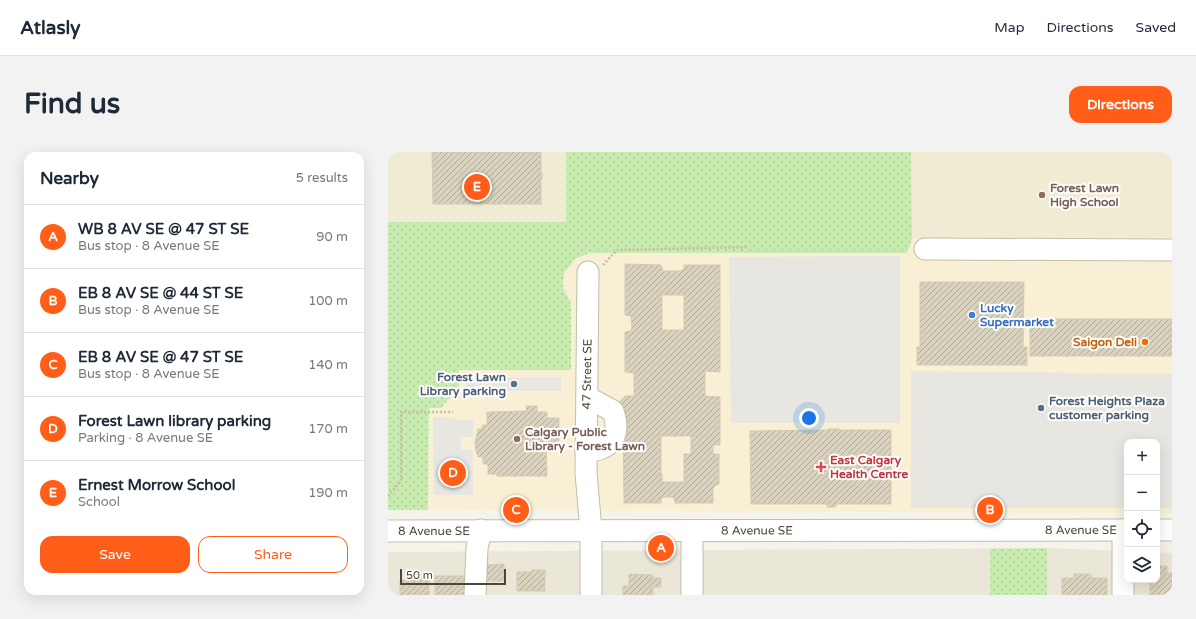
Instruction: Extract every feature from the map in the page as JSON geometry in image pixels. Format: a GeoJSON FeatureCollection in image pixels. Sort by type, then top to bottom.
{"type":"FeatureCollection","features":[{"type":"Feature","properties":{"kind":"street"},"geometry":{"type":"LineString","coordinates":[[925,249],[1172,250]]}},
{"type":"Feature","properties":{"kind":"street","name":"47 Street SE"},"geometry":{"type":"LineString","coordinates":[[588,272],[588,396],[586,473],[591,530],[591,595]]}},
{"type":"Feature","properties":{"kind":"street"},"geometry":{"type":"LineString","coordinates":[[586,452],[603,448],[612,440],[616,433],[617,422],[613,411],[588,396]]}},
{"type":"Feature","properties":{"kind":"street"},"geometry":{"type":"LineString","coordinates":[[475,595],[477,548],[481,530]]}},
{"type":"Feature","properties":{"kind":"street","name":"8 Avenue SE"},"geometry":{"type":"LineString","coordinates":[[388,531],[1124,530]]}},
{"type":"Feature","properties":{"kind":"street"},"geometry":{"type":"LineString","coordinates":[[1160,530],[1172,530]]}},
{"type":"Feature","properties":{"kind":"street"},"geometry":{"type":"LineString","coordinates":[[692,531],[692,595]]}},
{"type":"Feature","properties":{"kind":"street"},"geometry":{"type":"LineString","coordinates":[[1123,595],[1124,547]]}},
{"type":"Feature","properties":{"kind":"path"},"geometry":{"type":"LineString","coordinates":[[588,272],[605,264],[617,250],[748,247]]}},
{"type":"Feature","properties":{"kind":"path"},"geometry":{"type":"LineString","coordinates":[[388,496],[401,481],[401,412],[453,412]]}},
{"type":"Feature","properties":{"kind":"shaded area"},"geometry":{"type":"Polygon","coordinates":[[[388,152],[566,152],[566,222],[388,222],[388,152]]]}},
{"type":"Feature","properties":{"kind":"shaded area","name":"Forest Lawn High School"},"geometry":{"type":"Polygon","coordinates":[[[911,152],[1172,152],[1172,237],[912,239],[911,152]]]}},
{"type":"Feature","properties":{"kind":"shaded area"},"geometry":{"type":"Polygon","coordinates":[[[1172,237],[1172,513],[1160,513],[1160,439],[1124,439],[1124,513],[428,510],[429,408],[441,408],[459,387],[459,370],[571,370],[567,295],[563,288],[564,273],[575,259],[589,253],[907,253],[912,239],[1172,237]]]}},
{"type":"Feature","properties":{"kind":"shaded area"},"geometry":{"type":"Polygon","coordinates":[[[900,256],[900,423],[731,423],[729,257],[900,256]]]}},
{"type":"Feature","properties":{"kind":"shaded area","name":"Forest Heights Plaza customer parking"},"geometry":{"type":"Polygon","coordinates":[[[911,371],[1172,374],[1172,508],[1160,508],[1160,439],[1124,439],[1124,508],[911,508],[911,371]]]}},
{"type":"Feature","properties":{"kind":"shaded area","name":"Forest Lawn Library parking"},"geometry":{"type":"Polygon","coordinates":[[[561,377],[561,391],[466,391],[466,378],[561,377]]]}},
{"type":"Feature","properties":{"kind":"shaded area","name":"Forest Lawn Library parking"},"geometry":{"type":"Polygon","coordinates":[[[433,417],[473,420],[473,437],[461,437],[461,450],[473,450],[473,495],[434,495],[433,417]]]}},
{"type":"Feature","properties":{"kind":"shaded area"},"geometry":{"type":"Polygon","coordinates":[[[1047,548],[1124,551],[1124,583],[1160,583],[1160,552],[1172,553],[1172,595],[388,595],[388,552],[1047,548]]]}},
{"type":"Feature","properties":{"kind":"green space"},"geometry":{"type":"Polygon","coordinates":[[[566,152],[911,152],[912,239],[907,253],[589,253],[575,259],[564,273],[563,288],[571,303],[571,370],[459,370],[459,387],[441,408],[429,408],[428,510],[388,510],[388,222],[566,222],[566,152]]]}},
{"type":"Feature","properties":{"kind":"green space"},"geometry":{"type":"Polygon","coordinates":[[[1047,548],[1047,595],[990,595],[990,549],[1047,548]]]}},
{"type":"Feature","properties":{"kind":"building"},"geometry":{"type":"Polygon","coordinates":[[[432,152],[541,152],[541,204],[433,204],[432,152]]]}},
{"type":"Feature","properties":{"kind":"building"},"geometry":{"type":"Polygon","coordinates":[[[625,264],[661,265],[663,271],[681,271],[684,269],[684,265],[720,265],[720,372],[705,371],[705,396],[720,397],[720,445],[713,445],[713,454],[719,454],[719,484],[713,488],[713,503],[675,503],[674,498],[672,497],[663,497],[661,499],[661,503],[624,503],[623,418],[620,401],[625,396],[634,396],[634,373],[625,372],[625,332],[630,331],[632,328],[631,316],[625,315],[625,264]],[[662,295],[662,330],[684,330],[684,295],[662,295]],[[661,436],[662,482],[684,482],[684,454],[691,454],[691,436],[661,436]]]}},
{"type":"Feature","properties":{"kind":"building","name":"Lucky Supermarket"},"geometry":{"type":"Polygon","coordinates":[[[920,282],[1024,282],[1023,347],[1027,347],[1027,365],[917,365],[917,347],[920,347],[920,282]]]}},
{"type":"Feature","properties":{"kind":"building"},"geometry":{"type":"Polygon","coordinates":[[[1030,319],[1172,319],[1172,356],[1030,356],[1030,319]]]}},
{"type":"Feature","properties":{"kind":"building","name":"Calgary Public Library - Forest Lawn"},"geometry":{"type":"Polygon","coordinates":[[[526,406],[537,406],[537,412],[547,412],[547,418],[559,418],[559,443],[546,443],[547,476],[497,476],[497,474],[488,474],[488,464],[483,464],[483,457],[478,457],[475,443],[478,429],[482,429],[482,425],[487,425],[487,412],[527,411],[526,406]]]}},
{"type":"Feature","properties":{"kind":"building","name":"East Calgary Health Centre"},"geometry":{"type":"Polygon","coordinates":[[[828,429],[891,430],[891,504],[836,504],[836,507],[827,507],[827,504],[751,504],[750,431],[828,429]]]}},
{"type":"Feature","properties":{"kind":"building"},"geometry":{"type":"Polygon","coordinates":[[[504,564],[504,581],[486,581],[486,565],[504,564]]]}},
{"type":"Feature","properties":{"kind":"building"},"geometry":{"type":"Polygon","coordinates":[[[1160,566],[1167,566],[1167,573],[1172,573],[1172,595],[1150,595],[1150,583],[1160,583],[1160,566]]]}},
{"type":"Feature","properties":{"kind":"building"},"geometry":{"type":"Polygon","coordinates":[[[532,570],[545,570],[545,591],[517,591],[517,572],[532,572],[532,570]]]}},
{"type":"Feature","properties":{"kind":"building"},"geometry":{"type":"Polygon","coordinates":[[[629,574],[653,575],[653,578],[661,578],[661,587],[653,587],[653,595],[623,595],[623,586],[629,586],[629,574]]]}},
{"type":"Feature","properties":{"kind":"building"},"geometry":{"type":"Polygon","coordinates":[[[1074,574],[1091,574],[1091,578],[1107,578],[1107,595],[1062,595],[1062,578],[1074,578],[1074,574]]]}},
{"type":"Feature","properties":{"kind":"building"},"geometry":{"type":"Polygon","coordinates":[[[435,576],[465,576],[465,595],[435,595],[435,576]]]}},
{"type":"Feature","properties":{"kind":"building"},"geometry":{"type":"Polygon","coordinates":[[[400,580],[429,580],[429,595],[400,595],[400,580]]]}},
{"type":"Feature","properties":{"kind":"place","name":"Ernest Morrow School"},"geometry":{"type":"Point","coordinates":[477,187]}},
{"type":"Feature","properties":{"kind":"place","name":"Forest Lawn High School"},"geometry":{"type":"Point","coordinates":[1042,195]}},
{"type":"Feature","properties":{"kind":"place","name":"Lucky Supermarket"},"geometry":{"type":"Point","coordinates":[972,315]}},
{"type":"Feature","properties":{"kind":"place","name":"Saigon Deli"},"geometry":{"type":"Point","coordinates":[1145,342]}},
{"type":"Feature","properties":{"kind":"place","name":"Forest Lawn Library parking"},"geometry":{"type":"Point","coordinates":[514,384]}},
{"type":"Feature","properties":{"kind":"place","name":"Forest Heights Plaza customer parking"},"geometry":{"type":"Point","coordinates":[1041,408]}},
{"type":"Feature","properties":{"kind":"place","name":"Calgary Public Library - Forest Lawn"},"geometry":{"type":"Point","coordinates":[517,439]}},
{"type":"Feature","properties":{"kind":"place","name":"East Calgary Health Centre"},"geometry":{"type":"Point","coordinates":[821,467]}},
{"type":"Feature","properties":{"kind":"place","name":"Forest Lawn library parking"},"geometry":{"type":"Point","coordinates":[453,473]}},
{"type":"Feature","properties":{"kind":"place","name":"EB 8 AV SE @ 47 ST SE"},"geometry":{"type":"Point","coordinates":[516,510]}},
{"type":"Feature","properties":{"kind":"place","name":"EB 8 AV SE @ 44 ST SE"},"geometry":{"type":"Point","coordinates":[990,510]}},
{"type":"Feature","properties":{"kind":"place","name":"WB 8 AV SE @ 47 ST SE"},"geometry":{"type":"Point","coordinates":[661,548]}}]}
